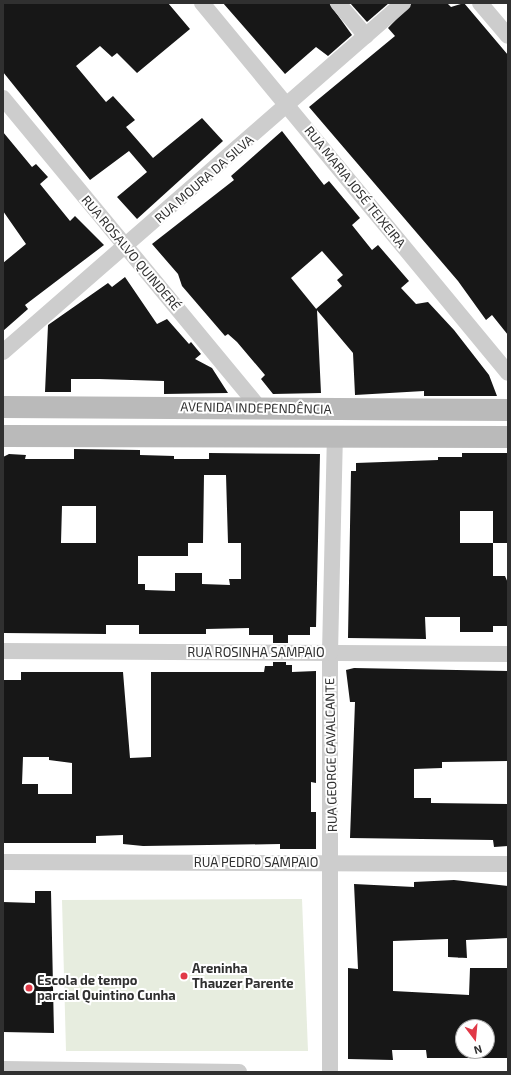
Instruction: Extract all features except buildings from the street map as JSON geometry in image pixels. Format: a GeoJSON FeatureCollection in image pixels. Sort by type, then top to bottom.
{"type":"FeatureCollection","features":[{"type":"Feature","properties":{"kind":"main road","name":"AVENIDA INDEPENDÊNCIA"},"geometry":{"type":"LineString","coordinates":[[3,407],[260,407],[508,410]]}},
{"type":"Feature","properties":{"kind":"main road"},"geometry":{"type":"LineString","coordinates":[[3,436],[508,438]]}},
{"type":"Feature","properties":{"kind":"street","name":"RUA MARIA JOSÉ TEIXEIRA"},"geometry":{"type":"LineString","coordinates":[[202,3],[508,373]]}},
{"type":"Feature","properties":{"kind":"street"},"geometry":{"type":"LineString","coordinates":[[338,3],[366,36]]}},
{"type":"Feature","properties":{"kind":"street","name":"RUA MOURA DA SILVA"},"geometry":{"type":"LineString","coordinates":[[3,352],[288,106],[403,3]]}},
{"type":"Feature","properties":{"kind":"street"},"geometry":{"type":"LineString","coordinates":[[480,3],[508,36]]}},
{"type":"Feature","properties":{"kind":"street","name":"RUA ROSALVO QUINDERÉ"},"geometry":{"type":"LineString","coordinates":[[3,98],[260,407]]}},
{"type":"Feature","properties":{"kind":"street","name":"RUA GEORGE CAVALCANTE"},"geometry":{"type":"LineString","coordinates":[[330,1072],[332,862],[330,652],[335,438]]}},
{"type":"Feature","properties":{"kind":"street","name":"RUA ROSINHA SAMPAIO"},"geometry":{"type":"LineString","coordinates":[[3,651],[508,654]]}},
{"type":"Feature","properties":{"kind":"street","name":"RUA PEDRO SAMPAIO"},"geometry":{"type":"LineString","coordinates":[[3,862],[332,862],[508,864]]}},
{"type":"Feature","properties":{"kind":"street"},"geometry":{"type":"LineString","coordinates":[[3,1069],[239,1072]]}},
{"type":"Feature","properties":{"kind":"shaded area","name":"Areninha Thauzer Parente"},"geometry":{"type":"Polygon","coordinates":[[[302,899],[308,1051],[66,1051],[62,900],[302,899]]]}},
{"type":"Feature","properties":{"kind":"place","name":"Areninha Thauzer Parente"},"geometry":{"type":"Point","coordinates":[184,976]}},
{"type":"Feature","properties":{"kind":"place","name":"Escola de tempo parcial Quintino Cunha"},"geometry":{"type":"Point","coordinates":[29,988]}}]}
